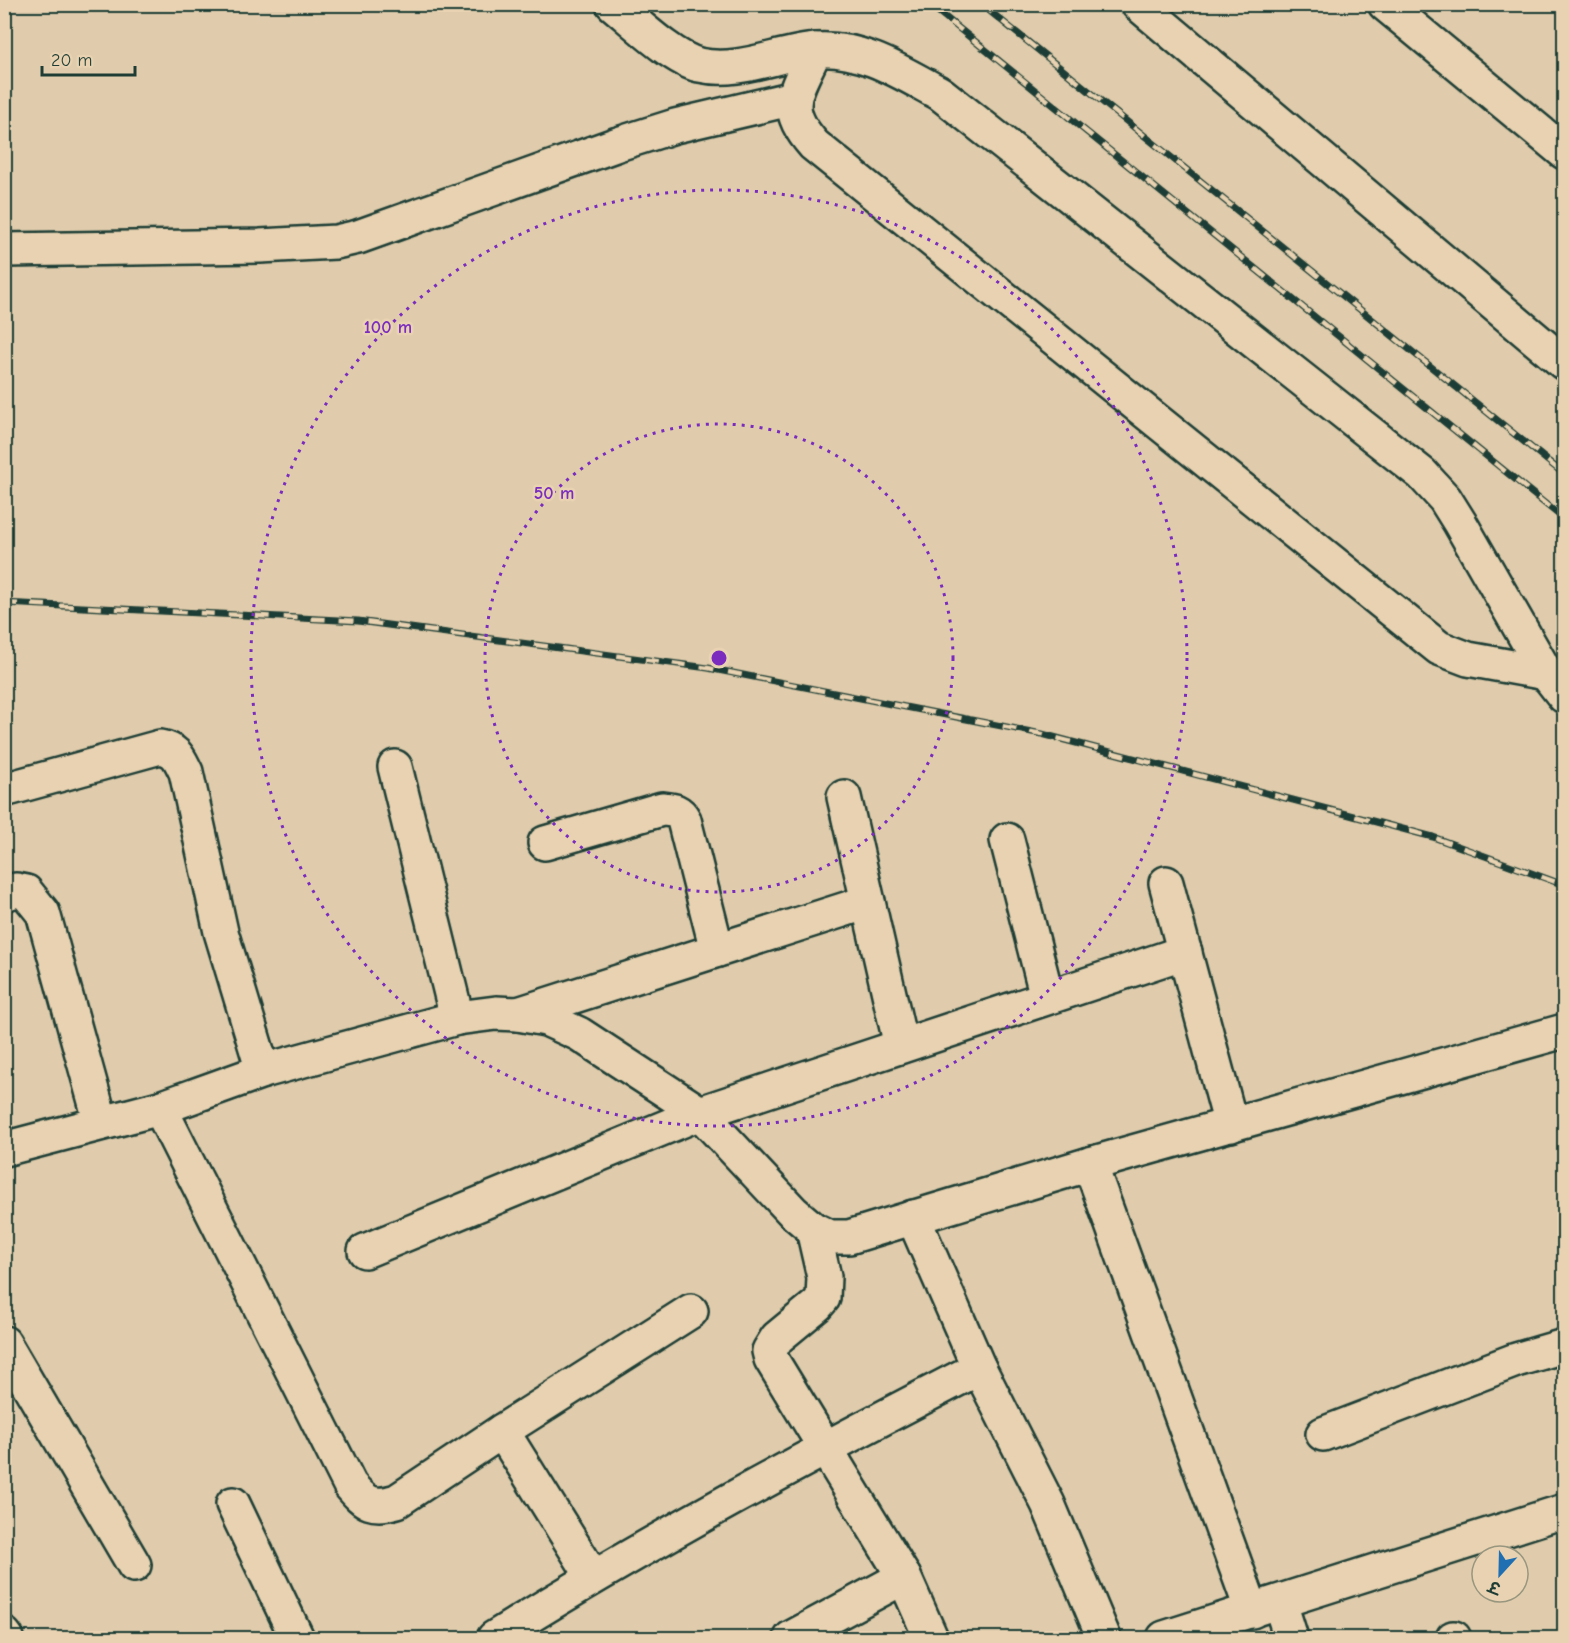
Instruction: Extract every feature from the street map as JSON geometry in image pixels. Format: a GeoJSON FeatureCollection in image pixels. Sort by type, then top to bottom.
{"type":"FeatureCollection","features":[{"type":"Feature","properties":{"kind":"street"},"geometry":{"type":"LineString","coordinates":[[613,4],[681,58],[698,65],[715,67],[739,65],[815,50],[837,50],[859,54],[941,94],[1422,474],[1445,499],[1555,684]]}},
{"type":"Feature","properties":{"kind":"street"},"geometry":{"type":"LineString","coordinates":[[1138,4],[1564,363]]}},
{"type":"Feature","properties":{"kind":"street"},"geometry":{"type":"LineString","coordinates":[[1385,4],[1564,152]]}},
{"type":"Feature","properties":{"kind":"street"},"geometry":{"type":"LineString","coordinates":[[815,50],[794,98],[794,114],[802,132],[814,145],[1439,648],[1468,659],[1555,684]]}},
{"type":"Feature","properties":{"kind":"street"},"geometry":{"type":"LineString","coordinates":[[4,250],[260,246],[336,242],[358,237],[675,126],[794,98]]}},
{"type":"Feature","properties":{"kind":"street"},"geometry":{"type":"LineString","coordinates":[[4,790],[160,747],[170,749],[179,757],[186,772],[221,932],[263,1071]]}},
{"type":"Feature","properties":{"kind":"street"},"geometry":{"type":"LineString","coordinates":[[395,767],[457,1018]]}},
{"type":"Feature","properties":{"kind":"street"},"geometry":{"type":"LineString","coordinates":[[844,797],[902,1046]]}},
{"type":"Feature","properties":{"kind":"street"},"geometry":{"type":"LineString","coordinates":[[545,843],[663,809],[681,813],[717,950]]}},
{"type":"Feature","properties":{"kind":"street"},"geometry":{"type":"LineString","coordinates":[[1007,840],[1047,997]]}},
{"type":"Feature","properties":{"kind":"street"},"geometry":{"type":"LineString","coordinates":[[1166,883],[1231,1125]]}},
{"type":"Feature","properties":{"kind":"street"},"geometry":{"type":"LineString","coordinates":[[4,894],[16,890],[26,892],[43,913],[100,1123]]}},
{"type":"Feature","properties":{"kind":"street"},"geometry":{"type":"LineString","coordinates":[[518,1014],[868,902]]}},
{"type":"Feature","properties":{"kind":"street"},"geometry":{"type":"LineString","coordinates":[[365,1251],[700,1113],[1185,952]]}},
{"type":"Feature","properties":{"kind":"street"},"geometry":{"type":"LineString","coordinates":[[4,1149],[160,1108],[263,1071],[457,1018],[496,1013],[518,1014],[546,1019],[579,1034],[700,1113],[793,1212],[813,1229],[830,1237],[849,1237],[1090,1164],[1560,1036]]}},
{"type":"Feature","properties":{"kind":"street"},"geometry":{"type":"LineString","coordinates":[[160,1108],[350,1485],[360,1497],[373,1505],[398,1502],[502,1431],[691,1311]]}},
{"type":"Feature","properties":{"kind":"street"},"geometry":{"type":"LineString","coordinates":[[1090,1164],[1265,1607],[1291,1638]]}},
{"type":"Feature","properties":{"kind":"street"},"geometry":{"type":"LineString","coordinates":[[913,1216],[979,1368],[1048,1504],[1104,1638]]}},
{"type":"Feature","properties":{"kind":"street"},"geometry":{"type":"LineString","coordinates":[[813,1229],[824,1277],[823,1298],[777,1338],[769,1351],[771,1359],[904,1577],[932,1638]]}},
{"type":"Feature","properties":{"kind":"street"},"geometry":{"type":"LineString","coordinates":[[4,1343],[134,1565]]}},
{"type":"Feature","properties":{"kind":"street"},"geometry":{"type":"LineString","coordinates":[[1323,1434],[1516,1360],[1564,1346]]}},
{"type":"Feature","properties":{"kind":"street"},"geometry":{"type":"LineString","coordinates":[[494,1638],[593,1577],[825,1448],[979,1368]]}},
{"type":"Feature","properties":{"kind":"street"},"geometry":{"type":"LineString","coordinates":[[502,1431],[593,1577]]}},
{"type":"Feature","properties":{"kind":"street"},"geometry":{"type":"LineString","coordinates":[[233,1504],[297,1638]]}},
{"type":"Feature","properties":{"kind":"street"},"geometry":{"type":"LineString","coordinates":[[1164,1638],[1564,1511]]}},
{"type":"Feature","properties":{"kind":"street"},"geometry":{"type":"LineString","coordinates":[[791,1638],[904,1577]]}},
{"type":"Feature","properties":{"kind":"street"},"geometry":{"type":"LineString","coordinates":[[4,1634],[7,1638]]}},
{"type":"Feature","properties":{"kind":"railway"},"geometry":{"type":"LineString","coordinates":[[929,4],[1564,519]]}},
{"type":"Feature","properties":{"kind":"railway"},"geometry":{"type":"LineString","coordinates":[[981,4],[1564,474]]}},
{"type":"Feature","properties":{"kind":"railway"},"geometry":{"type":"LineString","coordinates":[[4,603],[358,621],[708,668],[1042,734],[1433,837],[1564,885]]}}]}
